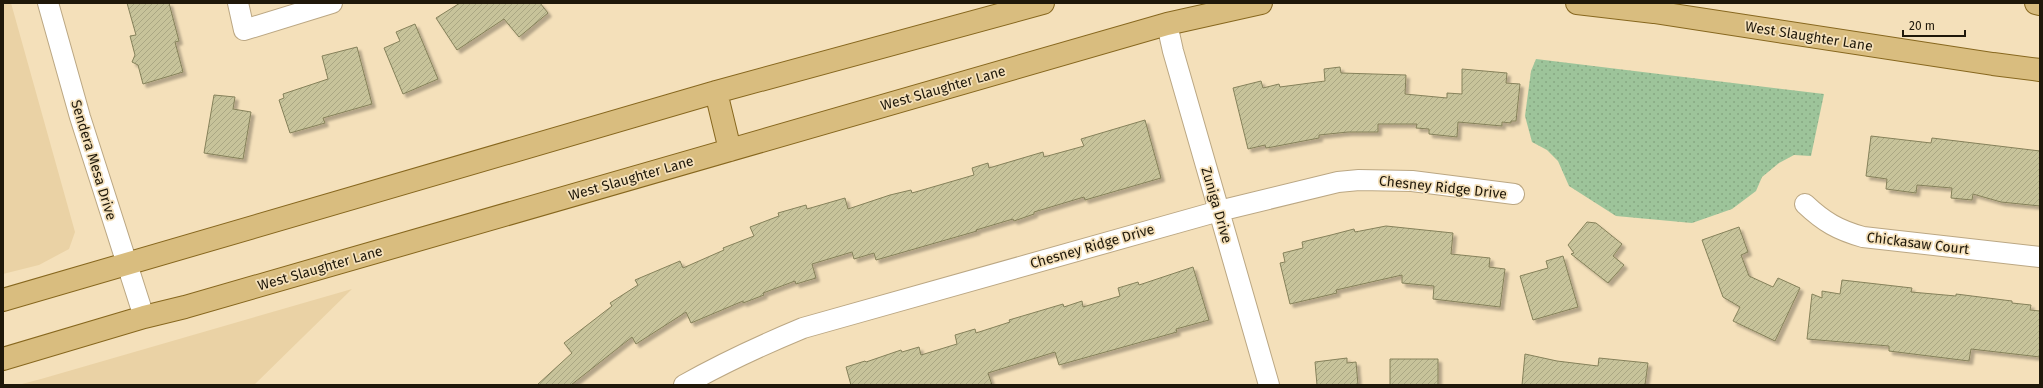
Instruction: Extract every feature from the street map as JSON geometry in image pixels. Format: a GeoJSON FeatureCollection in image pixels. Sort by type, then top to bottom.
{"type":"FeatureCollection","features":[{"type":"Feature","properties":{"kind":"main road"},"geometry":{"type":"LineString","coordinates":[[3,300],[716,92],[1043,3]]}},
{"type":"Feature","properties":{"kind":"main road","name":"West Slaughter Lane"},"geometry":{"type":"LineString","coordinates":[[3,360],[144,317],[192,305],[1167,24],[1261,3]]}},
{"type":"Feature","properties":{"kind":"main road","name":"West Slaughter Lane"},"geometry":{"type":"LineString","coordinates":[[1577,3],[1631,6],[1993,64],[2040,70]]}},
{"type":"Feature","properties":{"kind":"main road"},"geometry":{"type":"LineString","coordinates":[[2036,3],[2040,4]]}},
{"type":"Feature","properties":{"kind":"main road"},"geometry":{"type":"LineString","coordinates":[[716,92],[730,150]]}},
{"type":"Feature","properties":{"kind":"street","name":"Sendera Mesa Drive"},"geometry":{"type":"LineString","coordinates":[[48,3],[80,117],[144,317]]}},
{"type":"Feature","properties":{"kind":"street"},"geometry":{"type":"LineString","coordinates":[[238,3],[244,30],[332,3]]}},
{"type":"Feature","properties":{"kind":"street","name":"Zuniga Drive"},"geometry":{"type":"LineString","coordinates":[[1167,24],[1269,385]]}},
{"type":"Feature","properties":{"kind":"street","name":"Chesney Ridge Drive"},"geometry":{"type":"LineString","coordinates":[[684,385],[755,347],[803,328],[1219,210],[1330,184],[1359,180],[1412,181],[1514,194]]}},
{"type":"Feature","properties":{"kind":"street","name":"Chickasaw Court"},"geometry":{"type":"LineString","coordinates":[[1805,204],[1821,219],[1841,230],[1863,236],[2040,257]]}},
{"type":"Feature","properties":{"kind":"shaded area"},"geometry":{"type":"Polygon","coordinates":[[[3,3],[11,3],[75,232],[69,249],[39,265],[3,274],[3,3]]]}},
{"type":"Feature","properties":{"kind":"shaded area"},"geometry":{"type":"Polygon","coordinates":[[[352,289],[254,385],[18,385],[41,379],[352,289]]]}},
{"type":"Feature","properties":{"kind":"green space"},"geometry":{"type":"Polygon","coordinates":[[[1536,59],[1824,94],[1811,156],[1794,155],[1779,163],[1762,177],[1756,191],[1732,209],[1692,223],[1616,216],[1569,186],[1558,161],[1547,150],[1532,142],[1525,116],[1531,71],[1536,59]]]}},
{"type":"Feature","properties":{"kind":"building"},"geometry":{"type":"Polygon","coordinates":[[[127,3],[169,3],[179,41],[175,42],[183,72],[143,84],[138,65],[132,62],[135,55],[130,36],[136,35],[127,3]]]}},
{"type":"Feature","properties":{"kind":"building"},"geometry":{"type":"Polygon","coordinates":[[[460,3],[540,3],[548,13],[519,37],[504,19],[457,50],[436,18],[460,3]]]}},
{"type":"Feature","properties":{"kind":"building"},"geometry":{"type":"Polygon","coordinates":[[[415,24],[438,79],[403,94],[384,48],[400,41],[396,32],[415,24]]]}},
{"type":"Feature","properties":{"kind":"building"},"geometry":{"type":"Polygon","coordinates":[[[357,47],[372,104],[323,118],[325,123],[290,133],[279,100],[284,98],[283,94],[328,79],[322,56],[357,47]]]}},
{"type":"Feature","properties":{"kind":"building"},"geometry":{"type":"Polygon","coordinates":[[[1340,67],[1341,73],[1406,75],[1405,94],[1447,98],[1447,93],[1462,94],[1462,69],[1507,73],[1506,83],[1520,84],[1516,121],[1511,121],[1511,123],[1502,122],[1502,126],[1458,122],[1457,137],[1429,134],[1429,129],[1416,128],[1417,124],[1378,124],[1378,132],[1348,132],[1319,135],[1319,138],[1266,148],[1265,145],[1248,149],[1233,88],[1261,81],[1263,88],[1279,84],[1280,87],[1325,81],[1324,69],[1340,67]]]}},
{"type":"Feature","properties":{"kind":"building"},"geometry":{"type":"Polygon","coordinates":[[[214,95],[235,97],[233,109],[251,112],[243,159],[204,153],[214,95]]]}},
{"type":"Feature","properties":{"kind":"building"},"geometry":{"type":"Polygon","coordinates":[[[1145,120],[1161,178],[1085,200],[1084,197],[1034,212],[1034,214],[1014,221],[1013,219],[876,260],[874,253],[854,259],[852,252],[812,264],[816,278],[796,284],[795,281],[763,293],[764,295],[743,303],[743,301],[691,323],[686,312],[636,344],[632,337],[571,385],[537,385],[572,353],[564,343],[612,306],[610,303],[638,285],[635,280],[680,261],[683,268],[724,250],[723,248],[754,236],[750,227],[779,216],[778,213],[806,205],[807,209],[845,198],[848,209],[890,195],[911,190],[912,193],[974,175],[972,168],[988,163],[989,168],[1043,152],[1044,157],[1084,146],[1081,139],[1145,120]]]}},
{"type":"Feature","properties":{"kind":"building"},"geometry":{"type":"Polygon","coordinates":[[[1871,136],[1931,143],[1932,138],[2040,151],[2040,206],[2001,202],[1973,194],[1972,200],[1951,198],[1952,188],[1917,185],[1916,193],[1886,189],[1887,179],[1866,176],[1871,136]]]}},
{"type":"Feature","properties":{"kind":"building"},"geometry":{"type":"Polygon","coordinates":[[[1587,222],[1596,223],[1622,244],[1613,256],[1624,265],[1608,283],[1571,254],[1574,253],[1568,245],[1587,222]]]}},
{"type":"Feature","properties":{"kind":"building"},"geometry":{"type":"Polygon","coordinates":[[[1386,226],[1453,233],[1451,254],[1490,258],[1489,267],[1505,269],[1500,307],[1433,299],[1434,286],[1402,283],[1402,275],[1336,290],[1337,293],[1290,304],[1280,263],[1285,262],[1283,253],[1303,248],[1302,242],[1354,229],[1355,232],[1386,226]]]}},
{"type":"Feature","properties":{"kind":"building"},"geometry":{"type":"Polygon","coordinates":[[[1739,227],[1748,252],[1741,255],[1749,276],[1773,287],[1778,278],[1800,288],[1775,341],[1733,321],[1740,307],[1723,297],[1702,240],[1739,227]]]}},
{"type":"Feature","properties":{"kind":"building"},"geometry":{"type":"Polygon","coordinates":[[[1563,256],[1578,307],[1533,320],[1520,276],[1548,268],[1546,261],[1563,256]]]}},
{"type":"Feature","properties":{"kind":"building"},"geometry":{"type":"Polygon","coordinates":[[[1193,267],[1209,320],[1176,329],[1177,332],[1059,365],[1055,352],[988,373],[992,385],[851,385],[846,367],[901,350],[902,352],[919,347],[921,355],[957,344],[955,335],[975,329],[976,333],[1010,322],[1009,320],[1063,304],[1064,307],[1082,301],[1083,307],[1120,296],[1118,288],[1138,282],[1139,285],[1193,267]]]}},
{"type":"Feature","properties":{"kind":"building"},"geometry":{"type":"Polygon","coordinates":[[[1842,280],[1912,288],[1911,292],[1956,296],[1956,294],[2012,301],[2012,303],[2031,305],[2030,310],[2040,311],[2040,357],[1971,349],[1969,361],[1889,351],[1889,346],[1807,339],[1812,294],[1822,298],[1822,291],[1840,294],[1842,280]]]}},
{"type":"Feature","properties":{"kind":"building"},"geometry":{"type":"Polygon","coordinates":[[[1525,354],[1557,361],[1598,366],[1599,358],[1648,363],[1645,385],[1522,385],[1525,354]]]}},
{"type":"Feature","properties":{"kind":"building"},"geometry":{"type":"Polygon","coordinates":[[[1347,358],[1347,363],[1356,362],[1358,385],[1317,385],[1315,362],[1347,358]]]}},
{"type":"Feature","properties":{"kind":"building"},"geometry":{"type":"Polygon","coordinates":[[[1390,359],[1438,359],[1438,385],[1390,385],[1390,359]]]}}]}
